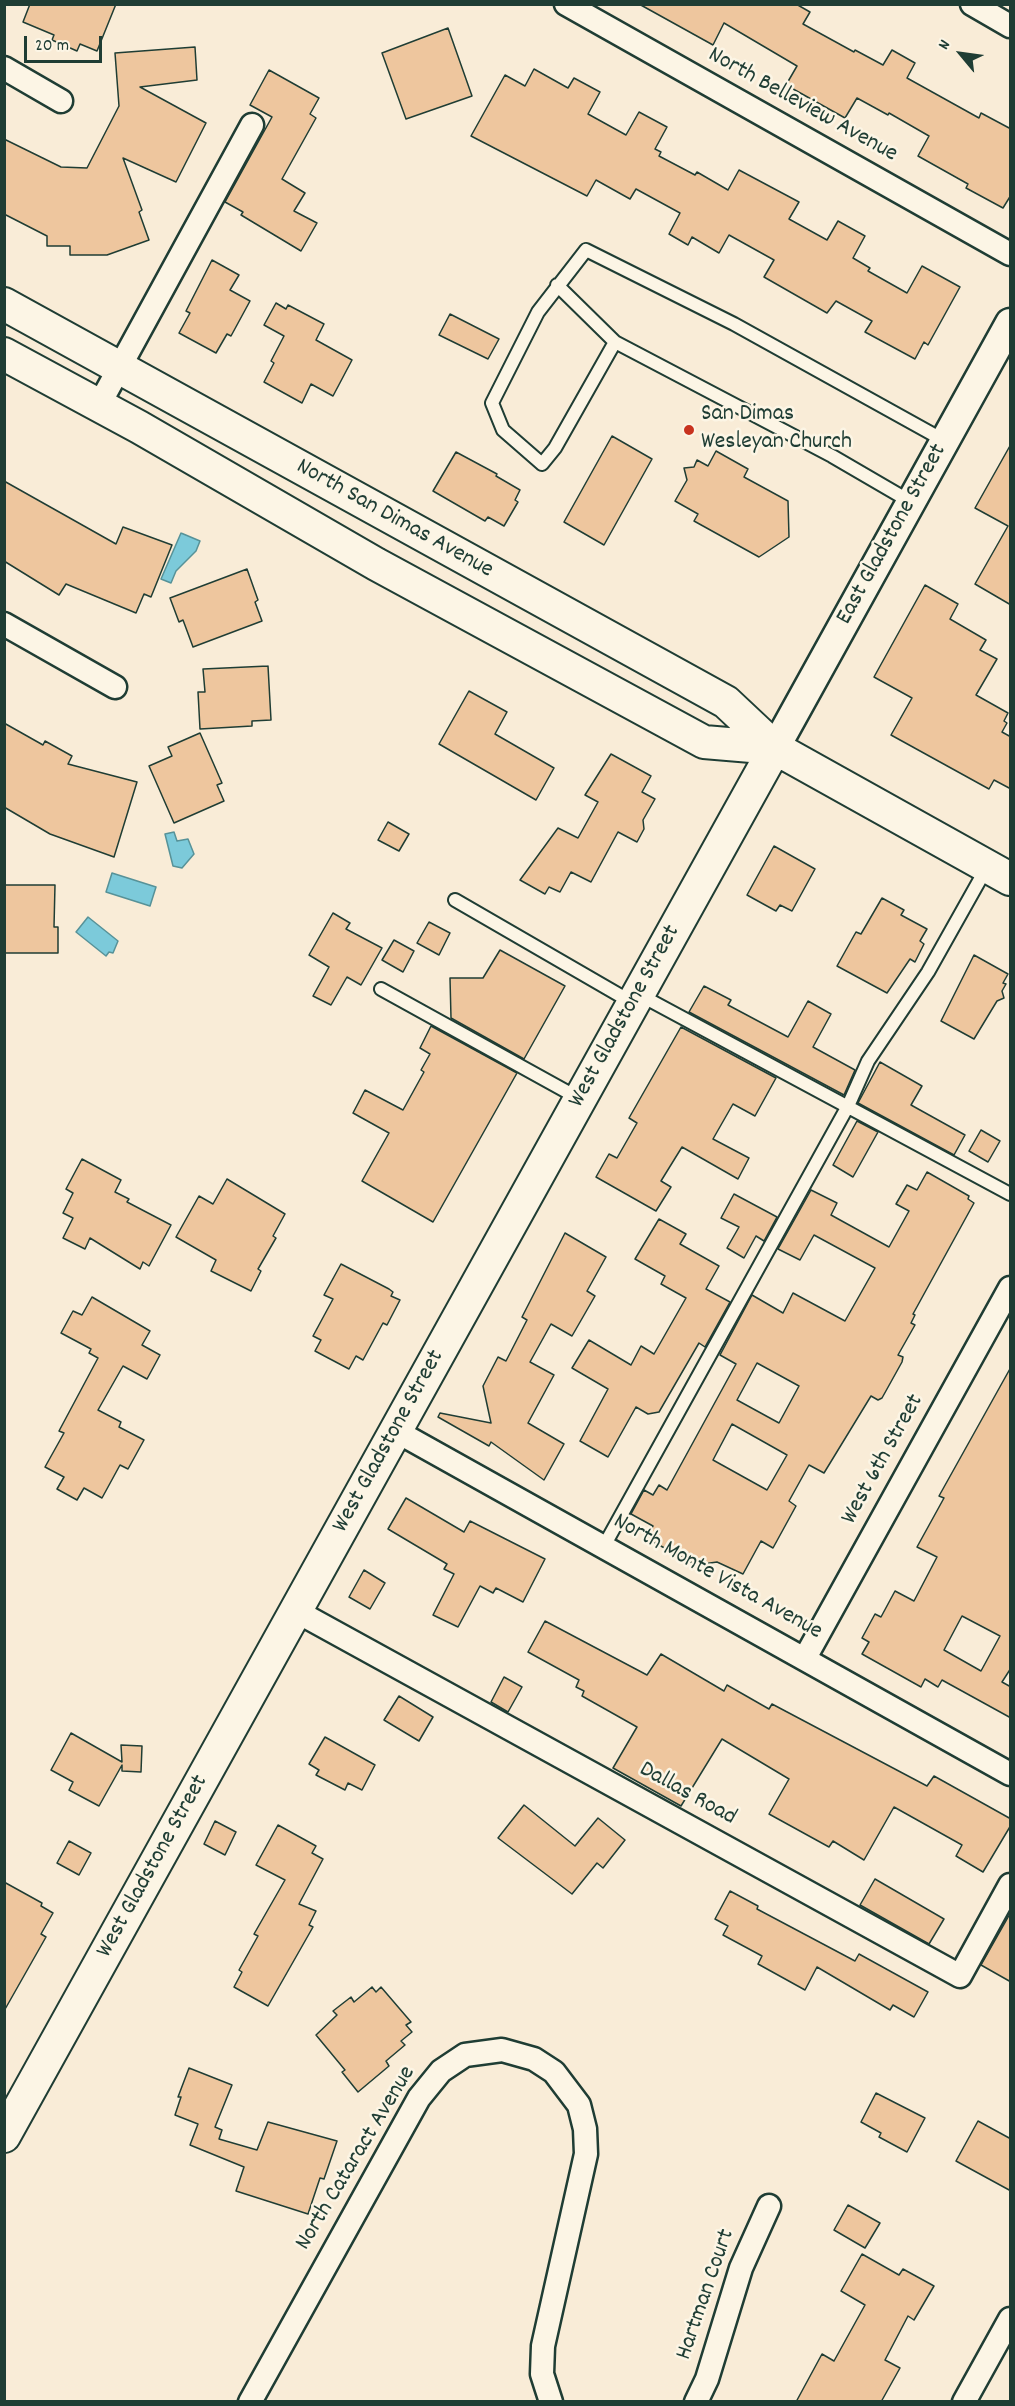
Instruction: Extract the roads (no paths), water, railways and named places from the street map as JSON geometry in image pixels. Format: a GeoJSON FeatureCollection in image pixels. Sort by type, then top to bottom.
{"type":"FeatureCollection","features":[{"type":"Feature","properties":{"kind":"main road","name":"North San Dimas Avenue"},"geometry":{"type":"LineString","coordinates":[[4,304],[726,702],[775,748],[999,872]]}},
{"type":"Feature","properties":{"kind":"main road","name":"North San Dimas Avenue"},"geometry":{"type":"LineString","coordinates":[[4,354],[99,405],[376,564],[704,742],[775,748]]}},
{"type":"Feature","properties":{"kind":"main road","name":"West Gladstone Street"},"geometry":{"type":"LineString","coordinates":[[4,2136],[775,748]]}},
{"type":"Feature","properties":{"kind":"street","name":"North Belleview Avenue"},"geometry":{"type":"LineString","coordinates":[[566,4],[1011,254]]}},
{"type":"Feature","properties":{"kind":"street"},"geometry":{"type":"LineString","coordinates":[[972,4],[1011,26]]}},
{"type":"Feature","properties":{"kind":"street"},"geometry":{"type":"LineString","coordinates":[[4,68],[61,101]]}},
{"type":"Feature","properties":{"kind":"street"},"geometry":{"type":"LineString","coordinates":[[99,405],[252,125]]}},
{"type":"Feature","properties":{"kind":"street","name":"East Gladstone Street"},"geometry":{"type":"LineString","coordinates":[[775,748],[945,441],[1006,340]]}},
{"type":"Feature","properties":{"kind":"street"},"geometry":{"type":"LineString","coordinates":[[4,624],[115,687]]}},
{"type":"Feature","properties":{"kind":"street","name":"West 6th Street"},"geometry":{"type":"LineString","coordinates":[[805,1658],[1011,1288]]}},
{"type":"Feature","properties":{"kind":"street","name":"North Monte Vista Avenue"},"geometry":{"type":"LineString","coordinates":[[396,1431],[1011,1774]]}},
{"type":"Feature","properties":{"kind":"street","name":"Dallas Road"},"geometry":{"type":"LineString","coordinates":[[296,1611],[960,1976],[1011,1885]]}},
{"type":"Feature","properties":{"kind":"street","name":"North Cataract Avenue"},"geometry":{"type":"LineString","coordinates":[[250,2402],[419,2098],[441,2071],[465,2055],[502,2050],[534,2060],[554,2072],[579,2105],[585,2129],[586,2154],[543,2346],[542,2374],[551,2402]]}},
{"type":"Feature","properties":{"kind":"street","name":"Hartman Court"},"geometry":{"type":"LineString","coordinates":[[696,2402],[707,2379],[741,2268],[769,2206]]}},
{"type":"Feature","properties":{"kind":"street"},"geometry":{"type":"LineString","coordinates":[[964,2402],[1011,2319]]}},
{"type":"Feature","properties":{"kind":"lane"},"geometry":{"type":"LineString","coordinates":[[615,342],[555,448],[542,464],[503,430],[492,403],[538,312],[586,250],[734,324],[945,441]]}},
{"type":"Feature","properties":{"kind":"lane"},"geometry":{"type":"LineString","coordinates":[[557,285],[615,342],[832,456],[911,502]]}},
{"type":"Feature","properties":{"kind":"lane"},"geometry":{"type":"LineString","coordinates":[[604,1546],[848,1106],[868,1061],[999,872]]}},
{"type":"Feature","properties":{"kind":"lane"},"geometry":{"type":"LineString","coordinates":[[455,900],[636,999],[848,1106],[1011,1194]]}},
{"type":"Feature","properties":{"kind":"lane"},"geometry":{"type":"LineString","coordinates":[[381,988],[581,1099]]}},
{"type":"Feature","properties":{"kind":"water"},"geometry":{"type":"Polygon","coordinates":[[[181,533],[200,541],[196,551],[176,571],[171,583],[161,579],[181,533]]]}},
{"type":"Feature","properties":{"kind":"water"},"geometry":{"type":"Polygon","coordinates":[[[174,832],[177,841],[188,839],[194,854],[182,868],[173,866],[165,834],[174,832]]]}},
{"type":"Feature","properties":{"kind":"water"},"geometry":{"type":"Polygon","coordinates":[[[112,873],[156,887],[150,906],[106,892],[112,873]]]}},
{"type":"Feature","properties":{"kind":"water"},"geometry":{"type":"Polygon","coordinates":[[[88,917],[118,941],[113,953],[109,952],[106,956],[76,932],[88,917]]]}},
{"type":"Feature","properties":{"kind":"place","name":"San Dimas Wesleyan Church"},"geometry":{"type":"Point","coordinates":[689,430]}}]}
